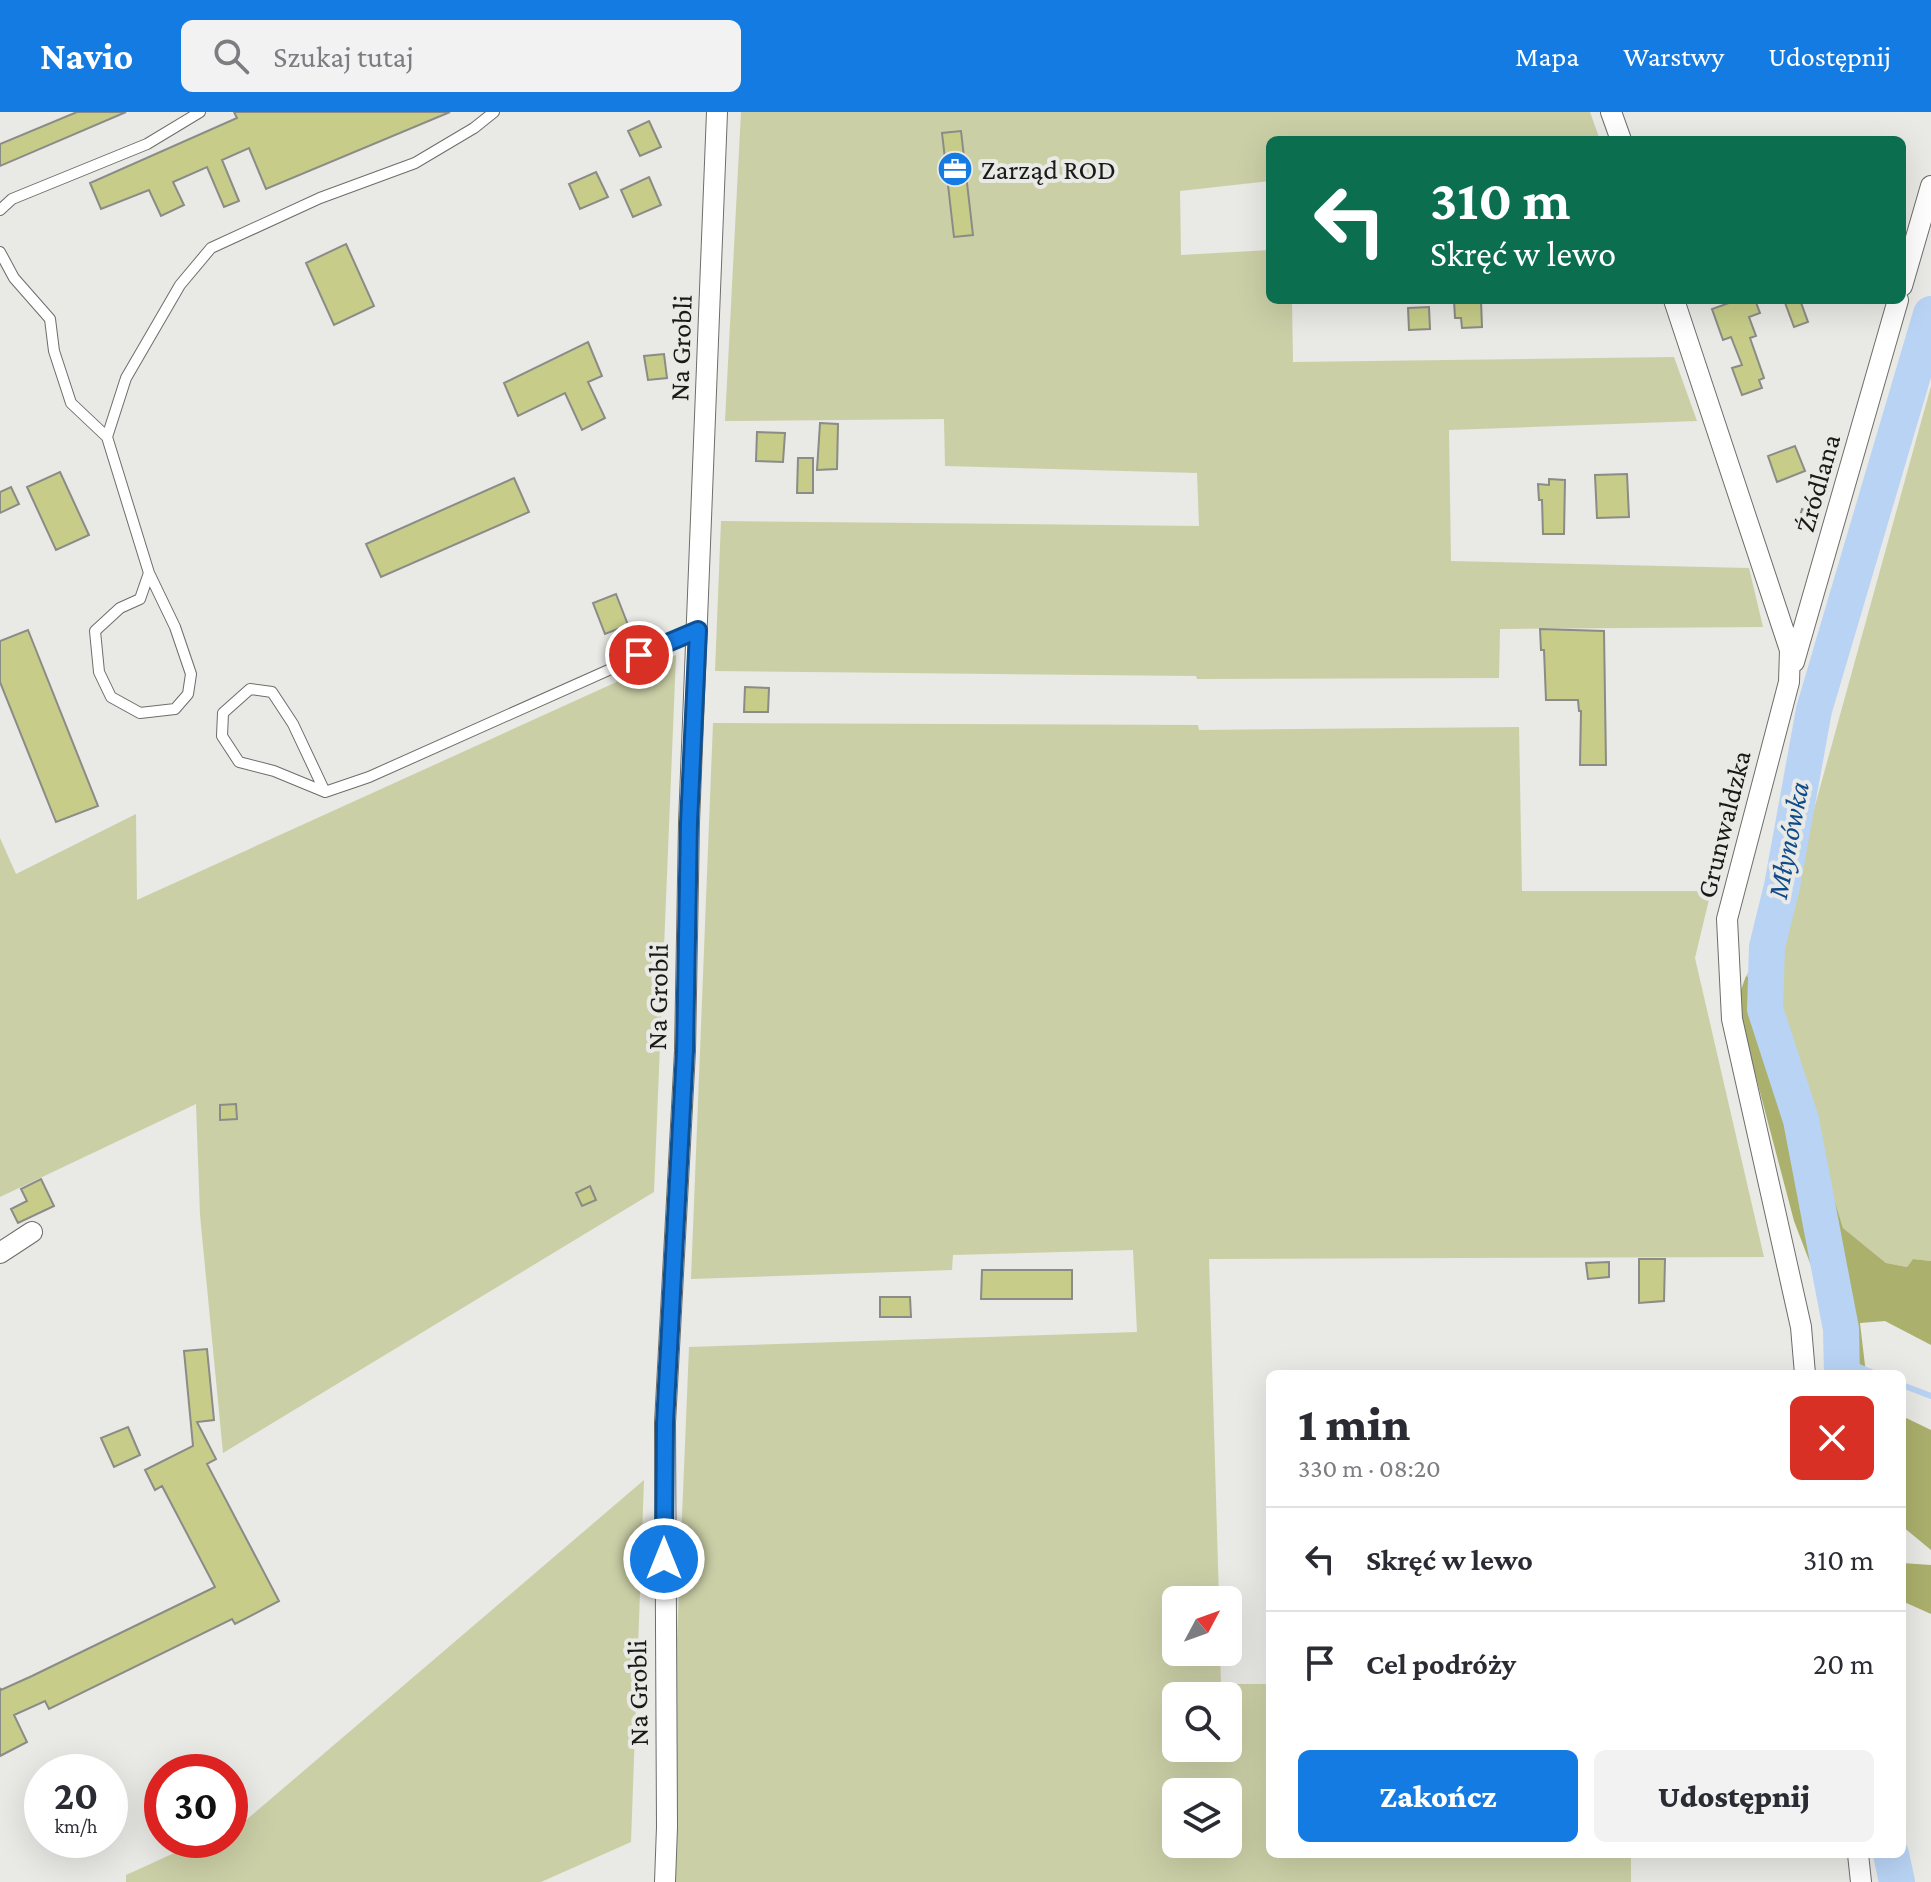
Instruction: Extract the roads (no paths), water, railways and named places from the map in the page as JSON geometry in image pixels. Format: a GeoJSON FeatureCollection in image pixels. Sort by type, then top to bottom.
{"type":"FeatureCollection","features":[{"type":"Feature","properties":{"kind":"street","name":"Na Grobli"},"geometry":{"type":"LineString","coordinates":[[665,1882],[665,1423],[685,1051],[689,823],[717,112]]}},
{"type":"Feature","properties":{"kind":"street"},"geometry":{"type":"LineString","coordinates":[[1611,112],[1620,136]]}},
{"type":"Feature","properties":{"kind":"street"},"geometry":{"type":"LineString","coordinates":[[1906,272],[1931,186]]}},
{"type":"Feature","properties":{"kind":"street","name":"Grunwaldzka"},"geometry":{"type":"LineString","coordinates":[[1675,304],[1790,650],[1789,682],[1727,919],[1727,949],[1732,1019],[1801,1327],[1805,1370]]}},
{"type":"Feature","properties":{"kind":"street","name":"Źródlana"},"geometry":{"type":"LineString","coordinates":[[1789,682],[1897,304]]}},
{"type":"Feature","properties":{"kind":"street"},"geometry":{"type":"LineString","coordinates":[[0,1253],[32,1232]]}},
{"type":"Feature","properties":{"kind":"street"},"geometry":{"type":"LineString","coordinates":[[1858,1858],[1861,1882]]}},
{"type":"Feature","properties":{"kind":"lane"},"geometry":{"type":"LineString","coordinates":[[0,210],[12,199],[147,144],[200,112]]}},
{"type":"Feature","properties":{"kind":"lane"},"geometry":{"type":"LineString","coordinates":[[107,437],[126,378],[180,285],[211,248],[320,198],[415,163],[474,128],[494,112]]}},
{"type":"Feature","properties":{"kind":"lane"},"geometry":{"type":"LineString","coordinates":[[0,252],[14,278],[50,319],[54,351],[71,403],[107,437],[149,573],[175,627],[191,674],[188,694],[175,709],[140,713],[111,697],[99,672],[95,631],[120,608],[140,599],[149,573]]}},
{"type":"Feature","properties":{"kind":"lane"},"geometry":{"type":"LineString","coordinates":[[325,792],[293,724],[272,692],[250,689],[223,713],[222,736],[239,762],[274,771],[325,792],[369,777],[698,630]]}},
{"type":"Feature","properties":{"kind":"waterway","name":"Młynówka"},"geometry":{"type":"LineString","coordinates":[[1842,1370],[1841,1329],[1801,1120],[1765,1009],[1767,947],[1782,886],[1814,710],[1931,314]]}},
{"type":"Feature","properties":{"kind":"waterway"},"geometry":{"type":"LineString","coordinates":[[1842,1360],[1866,1370]]}},
{"type":"Feature","properties":{"kind":"waterway"},"geometry":{"type":"LineString","coordinates":[[1906,1387],[1931,1396]]}},
{"type":"Feature","properties":{"kind":"waterway","name":"Młynówka"},"geometry":{"type":"LineString","coordinates":[[1892,1858],[1897,1882]]}},
{"type":"Feature","properties":{"kind":"place","name":"Zarząd ROD"},"geometry":{"type":"Point","coordinates":[955,169]}}]}
